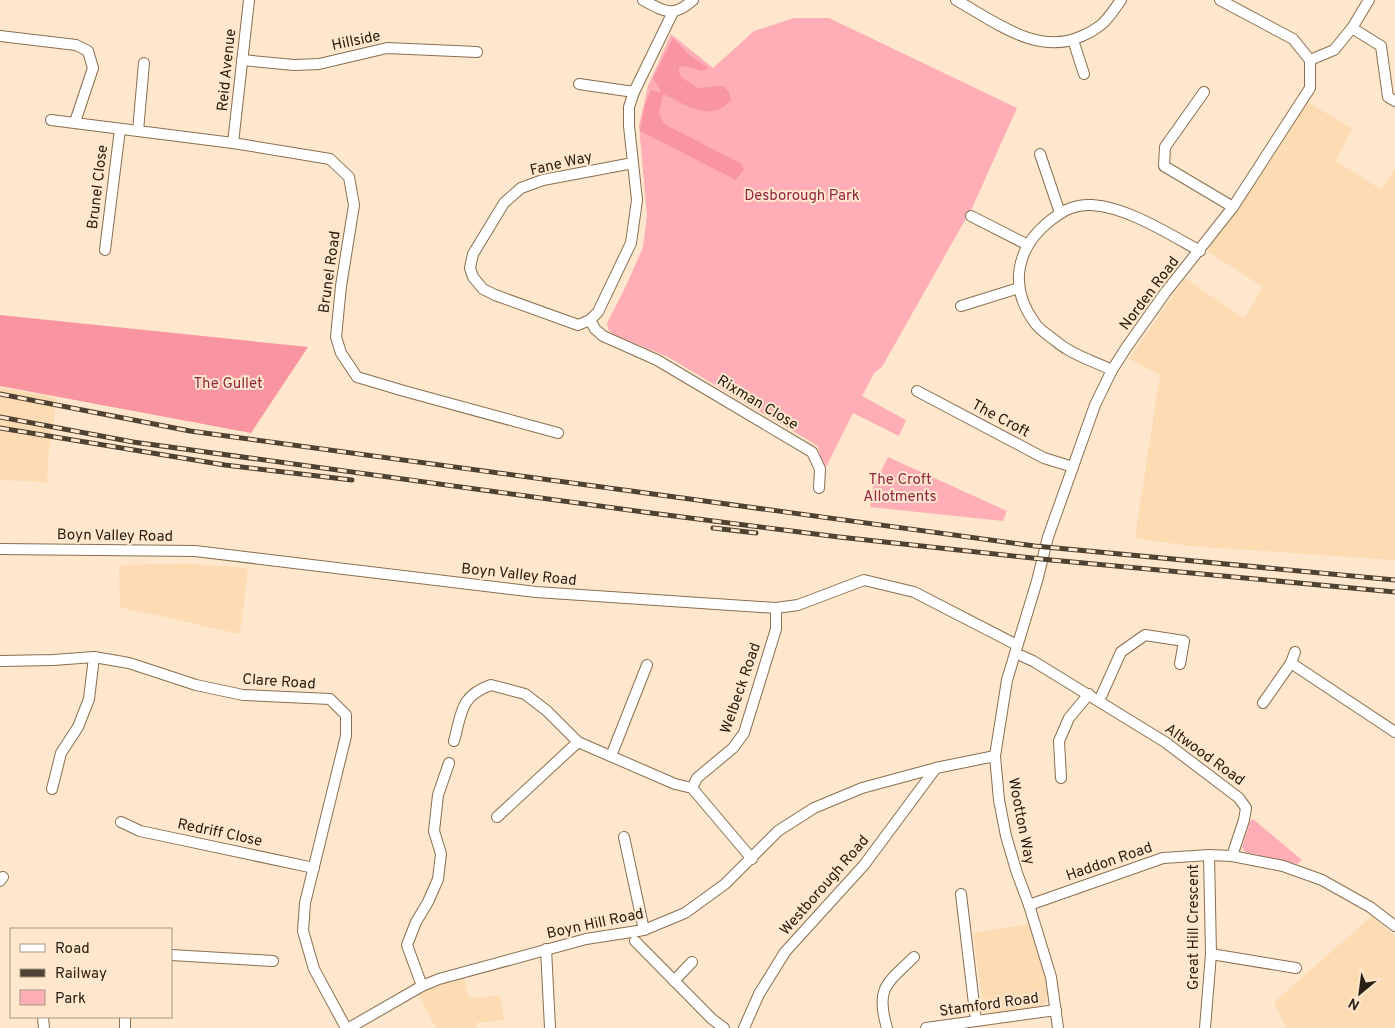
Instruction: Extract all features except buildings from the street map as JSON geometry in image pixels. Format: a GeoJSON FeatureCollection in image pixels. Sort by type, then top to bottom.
{"type":"FeatureCollection","features":[{"type":"Feature","properties":{"kind":"street","name":"Reid Avenue"},"geometry":{"type":"LineString","coordinates":[[234,143],[249,0]]}},
{"type":"Feature","properties":{"kind":"street"},"geometry":{"type":"LineString","coordinates":[[643,0],[658,8],[673,12],[682,9],[693,0]]}},
{"type":"Feature","properties":{"kind":"street"},"geometry":{"type":"LineString","coordinates":[[956,0],[1020,35],[1037,41],[1052,43],[1074,40],[1091,32],[1102,24],[1121,0]]}},
{"type":"Feature","properties":{"kind":"street"},"geometry":{"type":"LineString","coordinates":[[1220,0],[1293,39],[1310,60],[1334,50],[1352,28],[1369,0]]}},
{"type":"Feature","properties":{"kind":"street"},"geometry":{"type":"LineString","coordinates":[[590,320],[598,312],[631,243],[637,200],[629,126],[629,107],[634,92],[673,12]]}},
{"type":"Feature","properties":{"kind":"street"},"geometry":{"type":"LineString","coordinates":[[1352,28],[1381,46],[1388,97],[1395,101]]}},
{"type":"Feature","properties":{"kind":"street"},"geometry":{"type":"LineString","coordinates":[[0,36],[76,44],[88,51],[93,68],[75,122]]}},
{"type":"Feature","properties":{"kind":"street"},"geometry":{"type":"LineString","coordinates":[[1074,40],[1084,74]]}},
{"type":"Feature","properties":{"kind":"street","name":"Hillside"},"geometry":{"type":"LineString","coordinates":[[242,60],[294,65],[319,64],[387,48],[423,48],[477,52]]}},
{"type":"Feature","properties":{"kind":"street","name":"Norden Road"},"geometry":{"type":"LineString","coordinates":[[1017,645],[1037,581],[1048,537],[1095,405],[1112,370],[1165,293],[1233,207],[1310,88],[1310,60]]}},
{"type":"Feature","properties":{"kind":"street"},"geometry":{"type":"LineString","coordinates":[[138,131],[144,63]]}},
{"type":"Feature","properties":{"kind":"street"},"geometry":{"type":"LineString","coordinates":[[579,85],[634,92]]}},
{"type":"Feature","properties":{"kind":"street"},"geometry":{"type":"LineString","coordinates":[[1204,92],[1165,147],[1164,166],[1233,207]]}},
{"type":"Feature","properties":{"kind":"street","name":"Brunel Road"},"geometry":{"type":"LineString","coordinates":[[52,120],[234,143],[330,159],[349,177],[354,205],[341,286],[336,337],[340,353],[357,377],[404,392],[558,433]]}},
{"type":"Feature","properties":{"kind":"street","name":"Brunel Close"},"geometry":{"type":"LineString","coordinates":[[104,250],[120,128]]}},
{"type":"Feature","properties":{"kind":"street"},"geometry":{"type":"LineString","coordinates":[[1040,154],[1060,214]]}},
{"type":"Feature","properties":{"kind":"street","name":"Fane Way"},"geometry":{"type":"LineString","coordinates":[[590,320],[578,324],[483,289],[473,277],[470,268],[473,254],[504,203],[521,188],[543,180],[633,163]]}},
{"type":"Feature","properties":{"kind":"street"},"geometry":{"type":"LineString","coordinates":[[1112,370],[1067,349],[1036,326],[1025,309],[1019,288],[1020,262],[1028,245],[1040,228],[1075,205],[1113,208],[1200,251]]}},
{"type":"Feature","properties":{"kind":"street"},"geometry":{"type":"LineString","coordinates":[[971,216],[1028,245]]}},
{"type":"Feature","properties":{"kind":"street"},"geometry":{"type":"LineString","coordinates":[[961,306],[1019,288]]}},
{"type":"Feature","properties":{"kind":"street","name":"Rixman Close"},"geometry":{"type":"LineString","coordinates":[[590,320],[595,329],[603,336],[657,360],[812,452],[820,469],[819,488]]}},
{"type":"Feature","properties":{"kind":"street","name":"The Croft"},"geometry":{"type":"LineString","coordinates":[[916,391],[1044,458],[1073,467]]}},
{"type":"Feature","properties":{"kind":"street","name":"Boyn Valley Road"},"geometry":{"type":"LineString","coordinates":[[0,549],[195,551],[536,592],[776,608],[798,605],[864,580],[914,592],[1017,645]]}},
{"type":"Feature","properties":{"kind":"street","name":"Welbeck Road"},"geometry":{"type":"LineString","coordinates":[[692,788],[697,778],[733,748],[744,733],[776,629],[776,608]]}},
{"type":"Feature","properties":{"kind":"street"},"geometry":{"type":"LineString","coordinates":[[1099,701],[1121,652],[1145,635],[1184,640],[1180,664]]}},
{"type":"Feature","properties":{"kind":"street","name":"Wootton Way"},"geometry":{"type":"LineString","coordinates":[[1017,645],[1007,680],[996,756],[999,800],[1016,874],[1029,905],[1051,977],[1058,1028]]}},
{"type":"Feature","properties":{"kind":"street"},"geometry":{"type":"LineString","coordinates":[[1263,703],[1292,663],[1295,652]]}},
{"type":"Feature","properties":{"kind":"street","name":"Altwood Road"},"geometry":{"type":"LineString","coordinates":[[1022,656],[1089,694],[1165,742],[1240,798],[1246,808],[1232,856]]}},
{"type":"Feature","properties":{"kind":"street"},"geometry":{"type":"LineString","coordinates":[[52,788],[61,752],[78,727],[89,699],[94,657]]}},
{"type":"Feature","properties":{"kind":"street","name":"Clare Road"},"geometry":{"type":"LineString","coordinates":[[0,661],[94,657],[129,663],[196,685],[243,695],[330,699],[338,706],[346,715],[346,736],[305,903],[303,931],[314,969],[347,1028]]}},
{"type":"Feature","properties":{"kind":"street"},"geometry":{"type":"LineString","coordinates":[[1292,663],[1395,732]]}},
{"type":"Feature","properties":{"kind":"street"},"geometry":{"type":"LineString","coordinates":[[611,756],[647,665]]}},
{"type":"Feature","properties":{"kind":"street"},"geometry":{"type":"LineString","coordinates":[[454,741],[464,704],[471,694],[491,685],[525,694],[547,711],[578,742],[675,784],[692,788],[752,859]]}},
{"type":"Feature","properties":{"kind":"street"},"geometry":{"type":"LineString","coordinates":[[1061,778],[1058,741],[1069,718],[1089,694]]}},
{"type":"Feature","properties":{"kind":"street"},"geometry":{"type":"LineString","coordinates":[[497,817],[578,742]]}},
{"type":"Feature","properties":{"kind":"street","name":"Boyn Hill Road"},"geometry":{"type":"LineString","coordinates":[[347,1028],[422,986],[439,980],[586,939],[644,930],[685,913],[725,884],[778,831],[814,808],[862,788],[936,768],[996,756]]}},
{"type":"Feature","properties":{"kind":"street"},"geometry":{"type":"LineString","coordinates":[[422,986],[408,945],[416,922],[428,902],[438,879],[441,854],[434,831],[438,795],[449,763]]}},
{"type":"Feature","properties":{"kind":"street","name":"Westborough Road"},"geometry":{"type":"LineString","coordinates":[[744,1028],[759,994],[786,952],[864,865],[936,768]]}},
{"type":"Feature","properties":{"kind":"street","name":"Redriff Close"},"geometry":{"type":"LineString","coordinates":[[120,822],[140,831],[314,868]]}},
{"type":"Feature","properties":{"kind":"street"},"geometry":{"type":"LineString","coordinates":[[624,837],[644,930]]}},
{"type":"Feature","properties":{"kind":"street","name":"Haddon Road"},"geometry":{"type":"LineString","coordinates":[[1029,905],[1163,858],[1209,855],[1232,856]]}},
{"type":"Feature","properties":{"kind":"street","name":"Great Hill Crescent"},"geometry":{"type":"LineString","coordinates":[[1205,1028],[1211,954],[1209,855]]}},
{"type":"Feature","properties":{"kind":"street"},"geometry":{"type":"LineString","coordinates":[[1232,856],[1283,866],[1322,880],[1370,907],[1395,926]]}},
{"type":"Feature","properties":{"kind":"street"},"geometry":{"type":"LineString","coordinates":[[961,894],[976,1021]]}},
{"type":"Feature","properties":{"kind":"street"},"geometry":{"type":"LineString","coordinates":[[635,941],[712,1019],[724,1028]]}},
{"type":"Feature","properties":{"kind":"street"},"geometry":{"type":"LineString","coordinates":[[546,949],[550,1028]]}},
{"type":"Feature","properties":{"kind":"street"},"geometry":{"type":"LineString","coordinates":[[1211,954],[1296,968]]}},
{"type":"Feature","properties":{"kind":"street"},"geometry":{"type":"LineString","coordinates":[[172,955],[273,961]]}},
{"type":"Feature","properties":{"kind":"street"},"geometry":{"type":"LineString","coordinates":[[887,1028],[882,1011],[882,996],[886,984],[914,957]]}},
{"type":"Feature","properties":{"kind":"street"},"geometry":{"type":"LineString","coordinates":[[674,981],[692,962]]}},
{"type":"Feature","properties":{"kind":"street","name":"Stamford Road"},"geometry":{"type":"LineString","coordinates":[[926,1028],[952,1026],[1056,1010]]}},
{"type":"Feature","properties":{"kind":"shaded area"},"geometry":{"type":"Polygon","coordinates":[[[1305,100],[1352,129],[1336,161],[1382,190],[1395,168],[1395,560],[1190,546],[1135,538],[1160,375],[1129,359],[1185,278],[1244,319],[1263,287],[1207,251],[1305,100]]]}},
{"type":"Feature","properties":{"kind":"shaded area"},"geometry":{"type":"Polygon","coordinates":[[[0,387],[57,398],[49,450],[47,482],[0,480],[0,387]]]}},
{"type":"Feature","properties":{"kind":"shaded area"},"geometry":{"type":"Polygon","coordinates":[[[189,564],[248,568],[240,634],[120,607],[119,565],[189,564]]]}},
{"type":"Feature","properties":{"kind":"shaded area"},"geometry":{"type":"Polygon","coordinates":[[[1372,916],[1395,936],[1395,1028],[1286,1028],[1274,1002],[1372,916]]]}},
{"type":"Feature","properties":{"kind":"shaded area"},"geometry":{"type":"Polygon","coordinates":[[[1029,924],[1043,964],[1048,995],[1046,1002],[1040,1007],[993,1014],[984,1010],[973,933],[1029,924]]]}},
{"type":"Feature","properties":{"kind":"shaded area"},"geometry":{"type":"Polygon","coordinates":[[[464,975],[469,998],[500,996],[504,1020],[475,1023],[477,1028],[436,1028],[417,992],[464,975]]]}},
{"type":"Feature","properties":{"kind":"green space","name":"Desborough Park"},"geometry":{"type":"Polygon","coordinates":[[[794,18],[829,18],[1017,108],[973,206],[882,367],[875,372],[862,396],[906,420],[899,436],[853,413],[823,473],[818,446],[668,357],[612,334],[608,329],[607,323],[643,247],[647,216],[639,126],[648,86],[671,34],[713,68],[754,31],[794,18]]]}},
{"type":"Feature","properties":{"kind":"green space"},"geometry":{"type":"Polygon","coordinates":[[[673,38],[688,54],[708,68],[702,71],[681,66],[678,70],[681,77],[698,88],[723,86],[729,92],[731,99],[724,107],[716,111],[707,111],[689,107],[663,94],[659,113],[664,124],[740,163],[744,169],[736,180],[640,131],[645,105],[651,90],[662,93],[653,78],[673,38]]]}},
{"type":"Feature","properties":{"kind":"green space","name":"The Gullet"},"geometry":{"type":"Polygon","coordinates":[[[0,315],[308,347],[251,433],[0,386],[0,315]]]}},
{"type":"Feature","properties":{"kind":"green space","name":"The Croft Allotments"},"geometry":{"type":"Polygon","coordinates":[[[888,457],[1007,511],[1003,521],[870,507],[873,487],[888,457]]]}},
{"type":"Feature","properties":{"kind":"green space"},"geometry":{"type":"Polygon","coordinates":[[[1253,819],[1302,860],[1297,864],[1245,852],[1242,847],[1250,822],[1253,819]]]}},
{"type":"Feature","properties":{"kind":"railway"},"geometry":{"type":"LineString","coordinates":[[0,394],[190,431],[1035,546],[1395,580]]}},
{"type":"Feature","properties":{"kind":"railway"},"geometry":{"type":"LineString","coordinates":[[0,417],[133,442],[839,537],[1051,560],[1395,592]]}},
{"type":"Feature","properties":{"kind":"railway"},"geometry":{"type":"LineString","coordinates":[[0,428],[225,465],[352,480]]}},
{"type":"Feature","properties":{"kind":"railway"},"geometry":{"type":"LineString","coordinates":[[713,528],[756,533]]}}]}
